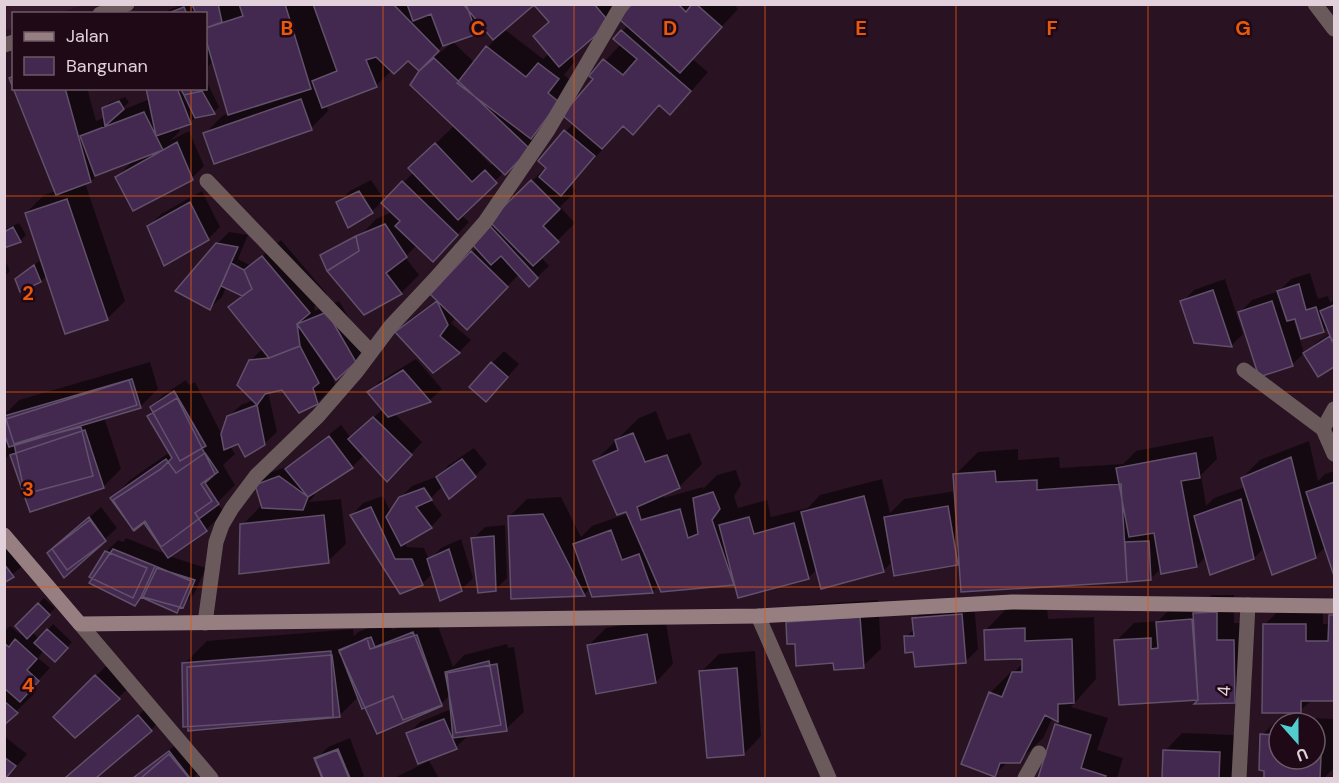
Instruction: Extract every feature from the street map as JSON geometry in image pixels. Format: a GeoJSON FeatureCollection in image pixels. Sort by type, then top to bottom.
{"type":"FeatureCollection","features":[{"type":"Feature","properties":{"kind":"street"},"geometry":{"type":"LineString","coordinates":[[105,12],[127,4]]}},
{"type":"Feature","properties":{"kind":"street"},"geometry":{"type":"LineString","coordinates":[[205,623],[216,542],[222,525],[232,508],[256,476],[318,416],[357,371],[390,327],[485,222],[548,130],[622,4]]}},
{"type":"Feature","properties":{"kind":"street"},"geometry":{"type":"LineString","coordinates":[[1315,4],[1335,29]]}},
{"type":"Feature","properties":{"kind":"street"},"geometry":{"type":"LineString","coordinates":[[207,182],[371,352]]}},
{"type":"Feature","properties":{"kind":"street"},"geometry":{"type":"LineString","coordinates":[[1244,370],[1323,429],[1335,454]]}},
{"type":"Feature","properties":{"kind":"street"},"geometry":{"type":"LineString","coordinates":[[1323,429],[1335,409]]}},
{"type":"Feature","properties":{"kind":"street"},"geometry":{"type":"LineString","coordinates":[[4,535],[211,778]]}},
{"type":"Feature","properties":{"kind":"street"},"geometry":{"type":"LineString","coordinates":[[80,624],[758,616],[1012,602],[1335,606]]}},
{"type":"Feature","properties":{"kind":"street","name":"4"},"geometry":{"type":"LineString","coordinates":[[1239,778],[1248,605]]}},
{"type":"Feature","properties":{"kind":"street"},"geometry":{"type":"LineString","coordinates":[[758,616],[829,778]]}},
{"type":"Feature","properties":{"kind":"street"},"geometry":{"type":"LineString","coordinates":[[1025,778],[1040,753]]}},
{"type":"Feature","properties":{"kind":"shaded area"},"geometry":{"type":"Polygon","coordinates":[[[5,4],[85,5],[61,12],[12,12],[12,28],[5,31],[5,4]]]}},
{"type":"Feature","properties":{"kind":"building"},"geometry":{"type":"Polygon","coordinates":[[[192,4],[218,4],[222,22],[207,28],[207,12],[195,12],[192,4]]]}},
{"type":"Feature","properties":{"kind":"building"},"geometry":{"type":"Polygon","coordinates":[[[239,4],[285,4],[311,89],[228,115],[207,43],[207,28],[243,16],[239,4]]]}},
{"type":"Feature","properties":{"kind":"building"},"geometry":{"type":"Polygon","coordinates":[[[313,4],[393,4],[439,51],[419,71],[408,61],[394,74],[376,57],[366,60],[377,87],[322,108],[312,81],[337,71],[313,4]]]}},
{"type":"Feature","properties":{"kind":"building"},"geometry":{"type":"Polygon","coordinates":[[[407,4],[466,4],[477,34],[443,46],[431,14],[413,21],[407,4]]]}},
{"type":"Feature","properties":{"kind":"building"},"geometry":{"type":"Polygon","coordinates":[[[463,4],[594,4],[610,23],[559,67],[533,36],[549,22],[534,5],[493,40],[463,4]]]}},
{"type":"Feature","properties":{"kind":"building"},"geometry":{"type":"Polygon","coordinates":[[[632,4],[678,4],[686,12],[692,4],[696,4],[722,27],[680,73],[619,19],[632,4]]]}},
{"type":"Feature","properties":{"kind":"building"},"geometry":{"type":"Polygon","coordinates":[[[184,7],[186,12],[171,12],[184,7]]]}},
{"type":"Feature","properties":{"kind":"building"},"geometry":{"type":"Polygon","coordinates":[[[621,30],[691,91],[670,115],[659,105],[633,135],[623,126],[602,149],[562,115],[593,79],[589,76],[603,59],[623,75],[637,59],[613,39],[621,30]]]}},
{"type":"Feature","properties":{"kind":"building"},"geometry":{"type":"Polygon","coordinates":[[[486,46],[526,77],[538,63],[559,79],[548,93],[559,102],[531,139],[457,83],[486,46]]]}},
{"type":"Feature","properties":{"kind":"building"},"geometry":{"type":"Polygon","coordinates":[[[434,58],[530,149],[505,175],[410,85],[419,71],[434,58]]]}},
{"type":"Feature","properties":{"kind":"building"},"geometry":{"type":"Polygon","coordinates":[[[14,90],[66,90],[91,182],[56,195],[14,90]]]}},
{"type":"Feature","properties":{"kind":"building"},"geometry":{"type":"Polygon","coordinates":[[[146,90],[178,90],[191,124],[156,136],[146,90]]]}},
{"type":"Feature","properties":{"kind":"building"},"geometry":{"type":"Polygon","coordinates":[[[181,90],[202,91],[184,95],[181,90]]]}},
{"type":"Feature","properties":{"kind":"building"},"geometry":{"type":"Polygon","coordinates":[[[202,91],[215,114],[195,118],[184,95],[202,91]]]}},
{"type":"Feature","properties":{"kind":"building"},"geometry":{"type":"Polygon","coordinates":[[[301,99],[312,130],[214,164],[203,133],[301,99]]]}},
{"type":"Feature","properties":{"kind":"building"},"geometry":{"type":"Polygon","coordinates":[[[119,101],[124,109],[105,126],[102,108],[119,101]]]}},
{"type":"Feature","properties":{"kind":"building"},"geometry":{"type":"Polygon","coordinates":[[[144,112],[163,150],[95,176],[80,136],[144,112]]]}},
{"type":"Feature","properties":{"kind":"building"},"geometry":{"type":"Polygon","coordinates":[[[564,130],[595,156],[561,196],[539,177],[546,168],[538,161],[564,130]]]}},
{"type":"Feature","properties":{"kind":"building"},"geometry":{"type":"Polygon","coordinates":[[[177,142],[193,180],[133,211],[115,177],[177,142]]]}},
{"type":"Feature","properties":{"kind":"building"},"geometry":{"type":"Polygon","coordinates":[[[435,143],[472,182],[485,170],[497,183],[458,220],[408,168],[435,143]]]}},
{"type":"Feature","properties":{"kind":"building"},"geometry":{"type":"Polygon","coordinates":[[[531,180],[560,209],[543,226],[559,242],[533,266],[489,221],[531,180]]]}},
{"type":"Feature","properties":{"kind":"building"},"geometry":{"type":"Polygon","coordinates":[[[402,181],[458,235],[433,262],[395,226],[400,221],[381,203],[402,181]]]}},
{"type":"Feature","properties":{"kind":"building"},"geometry":{"type":"Polygon","coordinates":[[[359,191],[373,213],[348,228],[336,202],[359,191]]]}},
{"type":"Feature","properties":{"kind":"building"},"geometry":{"type":"Polygon","coordinates":[[[67,199],[108,320],[65,334],[25,213],[67,199]]]}},
{"type":"Feature","properties":{"kind":"building"},"geometry":{"type":"Polygon","coordinates":[[[190,202],[209,240],[164,266],[147,226],[190,202]]]}},
{"type":"Feature","properties":{"kind":"building"},"geometry":{"type":"Polygon","coordinates":[[[385,224],[407,257],[386,273],[402,294],[364,315],[327,271],[359,251],[356,236],[385,224]]]}},
{"type":"Feature","properties":{"kind":"building"},"geometry":{"type":"Polygon","coordinates":[[[490,226],[538,278],[529,287],[501,256],[491,265],[471,243],[490,226]]]}},
{"type":"Feature","properties":{"kind":"building"},"geometry":{"type":"Polygon","coordinates":[[[13,227],[21,242],[4,248],[4,232],[13,227]]]}},
{"type":"Feature","properties":{"kind":"building"},"geometry":{"type":"Polygon","coordinates":[[[356,236],[359,251],[327,271],[320,255],[356,236]]]}},
{"type":"Feature","properties":{"kind":"building"},"geometry":{"type":"Polygon","coordinates":[[[216,243],[238,247],[210,310],[175,291],[216,243]]]}},
{"type":"Feature","properties":{"kind":"building"},"geometry":{"type":"Polygon","coordinates":[[[471,251],[508,287],[467,330],[430,294],[471,251]]]}},
{"type":"Feature","properties":{"kind":"building"},"geometry":{"type":"Polygon","coordinates":[[[262,256],[310,313],[297,324],[300,346],[269,358],[228,307],[252,289],[244,270],[262,256]]]}},
{"type":"Feature","properties":{"kind":"building"},"geometry":{"type":"Polygon","coordinates":[[[231,263],[244,270],[252,289],[242,296],[221,286],[231,263]]]}},
{"type":"Feature","properties":{"kind":"building"},"geometry":{"type":"Polygon","coordinates":[[[34,265],[41,282],[20,292],[15,279],[34,265]]]}},
{"type":"Feature","properties":{"kind":"building"},"geometry":{"type":"Polygon","coordinates":[[[1299,284],[1306,310],[1316,307],[1324,332],[1301,339],[1295,319],[1287,321],[1277,291],[1299,284]]]}},
{"type":"Feature","properties":{"kind":"building"},"geometry":{"type":"Polygon","coordinates":[[[1213,290],[1232,347],[1194,343],[1180,301],[1213,290]]]}},
{"type":"Feature","properties":{"kind":"building"},"geometry":{"type":"Polygon","coordinates":[[[437,301],[448,325],[440,336],[460,353],[433,373],[395,332],[437,301]]]}},
{"type":"Feature","properties":{"kind":"building"},"geometry":{"type":"Polygon","coordinates":[[[1272,301],[1293,366],[1259,377],[1238,312],[1272,301]]]}},
{"type":"Feature","properties":{"kind":"building"},"geometry":{"type":"Polygon","coordinates":[[[1334,305],[1334,340],[1332,341],[1320,311],[1334,305]]]}},
{"type":"Feature","properties":{"kind":"building"},"geometry":{"type":"Polygon","coordinates":[[[327,312],[356,362],[336,380],[297,324],[327,312]]]}},
{"type":"Feature","properties":{"kind":"building"},"geometry":{"type":"Polygon","coordinates":[[[1330,336],[1334,344],[1334,367],[1318,377],[1303,353],[1330,336]]]}},
{"type":"Feature","properties":{"kind":"building"},"geometry":{"type":"Polygon","coordinates":[[[300,346],[319,383],[313,388],[318,404],[299,413],[282,390],[265,394],[257,405],[237,385],[249,360],[269,358],[300,346]]]}},
{"type":"Feature","properties":{"kind":"building"},"geometry":{"type":"Polygon","coordinates":[[[491,362],[508,377],[486,402],[469,387],[491,362]]]}},
{"type":"Feature","properties":{"kind":"building"},"geometry":{"type":"Polygon","coordinates":[[[403,370],[431,402],[388,417],[367,392],[403,370]]]}},
{"type":"Feature","properties":{"kind":"building"},"geometry":{"type":"Polygon","coordinates":[[[132,379],[141,408],[9,447],[4,433],[4,416],[132,379]]]}},
{"type":"Feature","properties":{"kind":"building"},"geometry":{"type":"Polygon","coordinates":[[[129,380],[137,405],[14,444],[6,419],[129,380]]]}},
{"type":"Feature","properties":{"kind":"building"},"geometry":{"type":"Polygon","coordinates":[[[174,391],[206,446],[180,461],[150,407],[174,391]]]}},
{"type":"Feature","properties":{"kind":"building"},"geometry":{"type":"Polygon","coordinates":[[[177,398],[215,474],[205,483],[219,504],[161,547],[145,521],[133,530],[113,500],[161,469],[172,458],[147,416],[177,398]]]}},
{"type":"Feature","properties":{"kind":"building"},"geometry":{"type":"Polygon","coordinates":[[[257,405],[265,445],[245,457],[238,444],[224,450],[221,434],[227,416],[257,405]]]}},
{"type":"Feature","properties":{"kind":"building"},"geometry":{"type":"Polygon","coordinates":[[[373,417],[412,455],[387,482],[348,439],[373,417]]]}},
{"type":"Feature","properties":{"kind":"building"},"geometry":{"type":"Polygon","coordinates":[[[81,427],[93,476],[25,494],[14,444],[81,427]]]}},
{"type":"Feature","properties":{"kind":"building"},"geometry":{"type":"Polygon","coordinates":[[[85,430],[104,488],[30,512],[10,455],[85,430]]]}},
{"type":"Feature","properties":{"kind":"building"},"geometry":{"type":"Polygon","coordinates":[[[633,433],[645,462],[667,455],[680,488],[637,507],[641,520],[680,509],[688,538],[698,534],[693,498],[713,492],[720,509],[712,520],[734,585],[661,592],[626,512],[617,515],[593,461],[618,450],[615,440],[633,433]]]}},
{"type":"Feature","properties":{"kind":"building"},"geometry":{"type":"Polygon","coordinates":[[[329,436],[353,468],[308,497],[285,469],[329,436]]]}},
{"type":"Feature","properties":{"kind":"building"},"geometry":{"type":"Polygon","coordinates":[[[205,453],[218,472],[201,484],[212,501],[195,513],[207,531],[168,558],[144,523],[134,531],[110,498],[166,459],[176,473],[205,453]]]}},
{"type":"Feature","properties":{"kind":"building"},"geometry":{"type":"Polygon","coordinates":[[[1196,453],[1200,478],[1181,481],[1197,567],[1161,574],[1154,533],[1129,537],[1116,468],[1196,453]]]}},
{"type":"Feature","properties":{"kind":"building"},"geometry":{"type":"Polygon","coordinates":[[[1291,457],[1316,558],[1272,575],[1241,478],[1291,457]]]}},
{"type":"Feature","properties":{"kind":"building"},"geometry":{"type":"Polygon","coordinates":[[[462,459],[476,477],[449,499],[436,477],[462,459]]]}},
{"type":"Feature","properties":{"kind":"building"},"geometry":{"type":"Polygon","coordinates":[[[995,471],[996,482],[1037,480],[1037,490],[1121,484],[1127,582],[961,592],[953,474],[995,471]]]}},
{"type":"Feature","properties":{"kind":"building"},"geometry":{"type":"Polygon","coordinates":[[[279,476],[308,497],[303,510],[262,508],[255,485],[279,476]]]}},
{"type":"Feature","properties":{"kind":"building"},"geometry":{"type":"Polygon","coordinates":[[[1334,482],[1334,576],[1306,492],[1334,482]]]}},
{"type":"Feature","properties":{"kind":"building"},"geometry":{"type":"Polygon","coordinates":[[[424,488],[432,500],[416,507],[432,528],[401,546],[386,517],[399,497],[424,488]]]}},
{"type":"Feature","properties":{"kind":"building"},"geometry":{"type":"Polygon","coordinates":[[[864,496],[884,572],[821,589],[801,512],[864,496]]]}},
{"type":"Feature","properties":{"kind":"building"},"geometry":{"type":"Polygon","coordinates":[[[1241,499],[1254,559],[1210,575],[1194,516],[1241,499]]]}},
{"type":"Feature","properties":{"kind":"building"},"geometry":{"type":"Polygon","coordinates":[[[948,506],[958,565],[894,576],[884,517],[948,506]]]}},
{"type":"Feature","properties":{"kind":"building"},"geometry":{"type":"Polygon","coordinates":[[[371,507],[395,559],[412,559],[423,585],[400,594],[350,515],[371,507]]]}},
{"type":"Feature","properties":{"kind":"building"},"geometry":{"type":"Polygon","coordinates":[[[543,514],[585,596],[511,599],[508,516],[543,514]]]}},
{"type":"Feature","properties":{"kind":"building"},"geometry":{"type":"Polygon","coordinates":[[[324,515],[329,563],[239,574],[240,524],[324,515]]]}},
{"type":"Feature","properties":{"kind":"building"},"geometry":{"type":"Polygon","coordinates":[[[89,517],[106,541],[64,578],[47,553],[89,517]]]}},
{"type":"Feature","properties":{"kind":"building"},"geometry":{"type":"Polygon","coordinates":[[[749,517],[754,534],[794,523],[809,579],[738,598],[719,525],[749,517]]]}},
{"type":"Feature","properties":{"kind":"building"},"geometry":{"type":"Polygon","coordinates":[[[90,520],[106,541],[67,570],[52,549],[90,520]]]}},
{"type":"Feature","properties":{"kind":"building"},"geometry":{"type":"Polygon","coordinates":[[[611,530],[622,560],[639,554],[653,593],[592,597],[573,544],[611,530]]]}},
{"type":"Feature","properties":{"kind":"building"},"geometry":{"type":"Polygon","coordinates":[[[494,536],[496,591],[478,593],[471,538],[494,536]]]}},
{"type":"Feature","properties":{"kind":"building"},"geometry":{"type":"Polygon","coordinates":[[[1149,541],[1151,580],[1127,582],[1125,542],[1149,541]]]}},
{"type":"Feature","properties":{"kind":"building"},"geometry":{"type":"Polygon","coordinates":[[[113,549],[155,566],[135,606],[89,583],[113,549]]]}},
{"type":"Feature","properties":{"kind":"building"},"geometry":{"type":"Polygon","coordinates":[[[449,549],[462,591],[440,601],[427,559],[449,549]]]}},
{"type":"Feature","properties":{"kind":"building"},"geometry":{"type":"Polygon","coordinates":[[[105,551],[147,568],[133,598],[89,577],[105,551]]]}},
{"type":"Feature","properties":{"kind":"building"},"geometry":{"type":"Polygon","coordinates":[[[4,564],[14,577],[4,583],[4,564]]]}},
{"type":"Feature","properties":{"kind":"building"},"geometry":{"type":"Polygon","coordinates":[[[155,566],[191,581],[177,613],[141,597],[155,566]]]}},
{"type":"Feature","properties":{"kind":"building"},"geometry":{"type":"Polygon","coordinates":[[[157,568],[195,580],[183,608],[143,597],[157,568]]]}},
{"type":"Feature","properties":{"kind":"building"},"geometry":{"type":"Polygon","coordinates":[[[38,603],[50,615],[27,639],[15,626],[38,603]]]}},
{"type":"Feature","properties":{"kind":"building"},"geometry":{"type":"Polygon","coordinates":[[[1217,612],[1217,640],[1234,640],[1235,703],[1194,704],[1198,700],[1193,613],[1217,612]]]}},
{"type":"Feature","properties":{"kind":"building"},"geometry":{"type":"Polygon","coordinates":[[[962,614],[966,663],[915,667],[913,652],[905,653],[904,636],[914,636],[912,618],[962,614]]]}},
{"type":"Feature","properties":{"kind":"building"},"geometry":{"type":"Polygon","coordinates":[[[1329,615],[1334,615],[1334,701],[1301,701],[1301,711],[1262,713],[1263,624],[1306,624],[1306,641],[1328,641],[1329,615]]]}},
{"type":"Feature","properties":{"kind":"building"},"geometry":{"type":"Polygon","coordinates":[[[860,617],[864,668],[834,670],[833,663],[796,666],[795,644],[787,644],[786,622],[860,617]]]}},
{"type":"Feature","properties":{"kind":"building"},"geometry":{"type":"Polygon","coordinates":[[[1192,619],[1198,700],[1119,705],[1114,640],[1151,638],[1151,649],[1158,648],[1156,622],[1192,619]]]}},
{"type":"Feature","properties":{"kind":"building"},"geometry":{"type":"Polygon","coordinates":[[[1025,628],[1025,641],[1072,639],[1074,703],[1058,704],[1058,722],[1045,715],[1020,763],[1000,763],[995,777],[961,764],[989,692],[1002,697],[1012,672],[1022,672],[1022,659],[985,660],[984,630],[1025,628]]]}},
{"type":"Feature","properties":{"kind":"building"},"geometry":{"type":"Polygon","coordinates":[[[47,629],[68,648],[55,662],[34,643],[47,629]]]}},
{"type":"Feature","properties":{"kind":"building"},"geometry":{"type":"Polygon","coordinates":[[[413,632],[442,705],[403,720],[393,696],[362,709],[339,650],[371,637],[375,647],[413,632]]]}},
{"type":"Feature","properties":{"kind":"building"},"geometry":{"type":"Polygon","coordinates":[[[647,634],[656,683],[596,694],[587,645],[647,634]]]}},
{"type":"Feature","properties":{"kind":"building"},"geometry":{"type":"Polygon","coordinates":[[[417,635],[442,706],[377,734],[339,651],[367,638],[370,649],[417,635]]]}},
{"type":"Feature","properties":{"kind":"building"},"geometry":{"type":"Polygon","coordinates":[[[15,639],[37,659],[27,670],[39,681],[20,702],[4,688],[4,643],[9,647],[15,639]]]}},
{"type":"Feature","properties":{"kind":"building"},"geometry":{"type":"Polygon","coordinates":[[[331,651],[333,717],[183,727],[182,663],[331,651]]]}},
{"type":"Feature","properties":{"kind":"building"},"geometry":{"type":"Polygon","coordinates":[[[332,655],[340,717],[188,731],[187,667],[332,655]]]}},
{"type":"Feature","properties":{"kind":"building"},"geometry":{"type":"Polygon","coordinates":[[[489,661],[501,725],[456,733],[445,672],[489,661]]]}},
{"type":"Feature","properties":{"kind":"building"},"geometry":{"type":"Polygon","coordinates":[[[497,664],[507,731],[453,738],[447,673],[497,664]]]}},
{"type":"Feature","properties":{"kind":"building"},"geometry":{"type":"Polygon","coordinates":[[[737,668],[744,755],[707,758],[699,671],[737,668]]]}},
{"type":"Feature","properties":{"kind":"building"},"geometry":{"type":"Polygon","coordinates":[[[95,675],[120,699],[75,738],[53,717],[95,675]]]}},
{"type":"Feature","properties":{"kind":"building"},"geometry":{"type":"Polygon","coordinates":[[[4,701],[18,713],[4,725],[4,701]]]}},
{"type":"Feature","properties":{"kind":"building"},"geometry":{"type":"Polygon","coordinates":[[[138,715],[152,731],[96,778],[65,778],[138,715]]]}},
{"type":"Feature","properties":{"kind":"building"},"geometry":{"type":"Polygon","coordinates":[[[444,719],[457,749],[418,764],[406,733],[444,719]]]}},
{"type":"Feature","properties":{"kind":"building"},"geometry":{"type":"Polygon","coordinates":[[[1055,724],[1091,735],[1081,768],[1106,776],[1105,778],[1038,778],[1055,724]]]}},
{"type":"Feature","properties":{"kind":"building"},"geometry":{"type":"Polygon","coordinates":[[[1260,734],[1267,734],[1267,771],[1320,771],[1320,778],[1264,778],[1264,771],[1259,770],[1260,734]]]}},
{"type":"Feature","properties":{"kind":"building"},"geometry":{"type":"Polygon","coordinates":[[[338,749],[350,778],[322,778],[314,758],[338,749]]]}},
{"type":"Feature","properties":{"kind":"building"},"geometry":{"type":"Polygon","coordinates":[[[337,750],[349,778],[323,778],[315,759],[337,750]]]}},
{"type":"Feature","properties":{"kind":"building"},"geometry":{"type":"Polygon","coordinates":[[[1163,750],[1220,752],[1219,778],[1162,778],[1163,750]]]}},
{"type":"Feature","properties":{"kind":"building"},"geometry":{"type":"Polygon","coordinates":[[[169,751],[190,778],[133,778],[169,751]]]}},
{"type":"Feature","properties":{"kind":"building"},"geometry":{"type":"Polygon","coordinates":[[[169,754],[189,778],[141,778],[169,754]]]}},
{"type":"Feature","properties":{"kind":"building"},"geometry":{"type":"Polygon","coordinates":[[[4,757],[16,766],[6,778],[4,778],[4,757]]]}}]}
